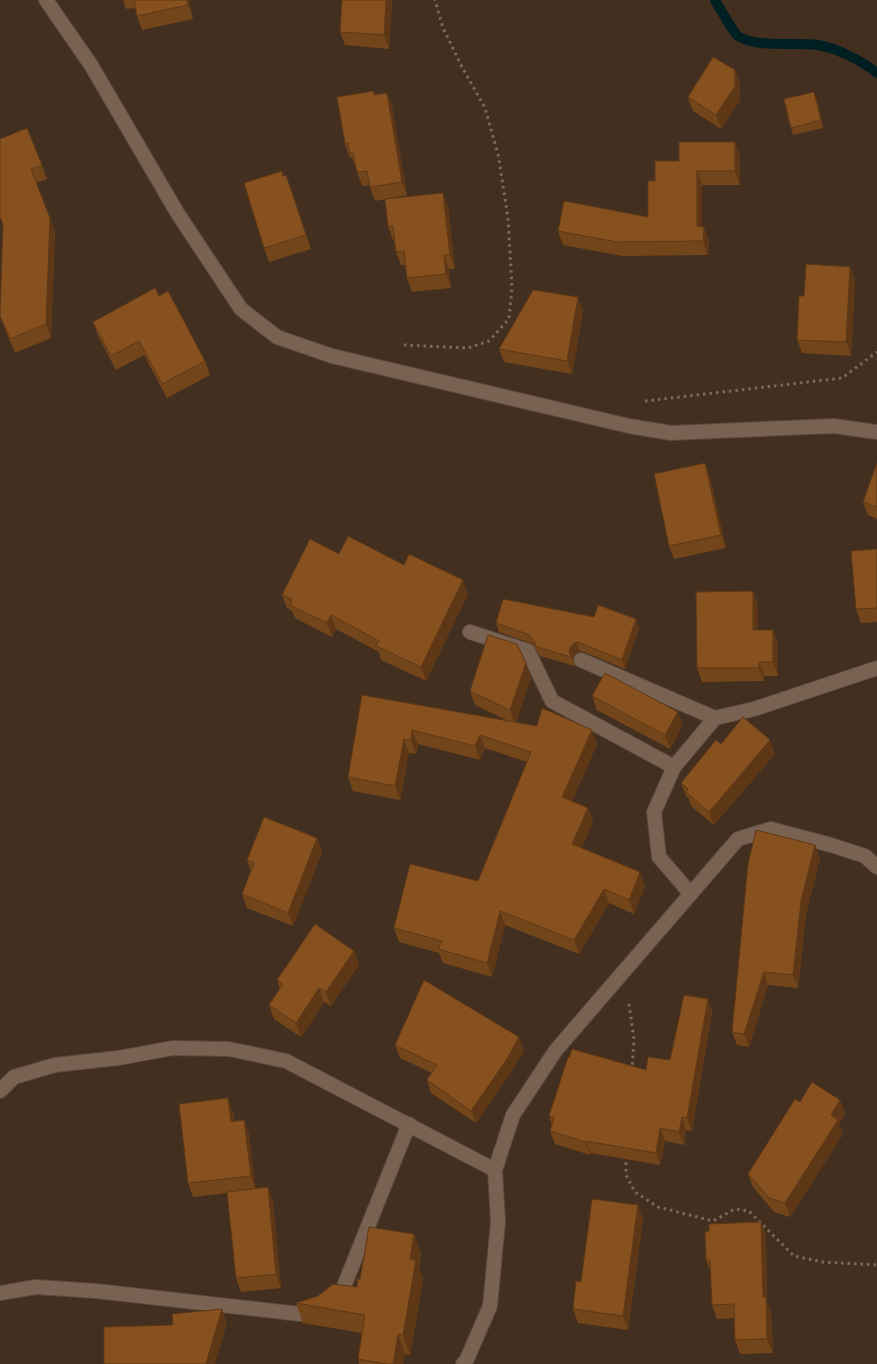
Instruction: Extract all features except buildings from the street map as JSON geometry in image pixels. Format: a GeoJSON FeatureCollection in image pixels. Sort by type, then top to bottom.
{"type":"FeatureCollection","features":[{"type":"Feature","properties":{"kind":"street"},"geometry":{"type":"LineString","coordinates":[[46,0],[91,65],[178,214],[241,308],[278,337],[342,358],[629,426],[671,433],[834,426],[877,432]]}},
{"type":"Feature","properties":{"kind":"street"},"geometry":{"type":"LineString","coordinates":[[470,632],[528,651],[552,701],[674,767]]}},
{"type":"Feature","properties":{"kind":"street"},"geometry":{"type":"LineString","coordinates":[[581,660],[715,718],[754,709],[877,668]]}},
{"type":"Feature","properties":{"kind":"street"},"geometry":{"type":"LineString","coordinates":[[690,893],[659,858],[654,812],[674,767],[715,718]]}},
{"type":"Feature","properties":{"kind":"street"},"geometry":{"type":"LineString","coordinates":[[464,1364],[490,1306],[498,1222],[495,1170],[513,1115],[556,1050],[738,839],[770,829],[865,856],[877,867]]}},
{"type":"Feature","properties":{"kind":"street"},"geometry":{"type":"LineString","coordinates":[[0,1091],[14,1077],[55,1065],[118,1058],[173,1048],[229,1049],[286,1061],[495,1170]]}},
{"type":"Feature","properties":{"kind":"street"},"geometry":{"type":"LineString","coordinates":[[0,1293],[36,1287],[96,1291],[300,1314],[320,1308],[342,1291],[409,1124]]}},
{"type":"Feature","properties":{"kind":"path"},"geometry":{"type":"LineString","coordinates":[[399,344],[468,348],[489,341],[509,319],[512,288],[508,218],[498,154],[485,108],[443,28],[435,0]]}},
{"type":"Feature","properties":{"kind":"path"},"geometry":{"type":"LineString","coordinates":[[640,402],[842,378],[877,352]]}},
{"type":"Feature","properties":{"kind":"path"},"geometry":{"type":"LineString","coordinates":[[628,1000],[634,1040],[631,1076]]}},
{"type":"Feature","properties":{"kind":"path"},"geometry":{"type":"LineString","coordinates":[[627,1148],[626,1175],[635,1192],[658,1207],[713,1221],[735,1209],[749,1210],[794,1256],[823,1262],[877,1265]]}},
{"type":"Feature","properties":{"kind":"waterway"},"geometry":{"type":"LineString","coordinates":[[715,0],[729,25],[738,36],[745,40],[765,43],[818,45],[849,56],[877,73]]}}]}
